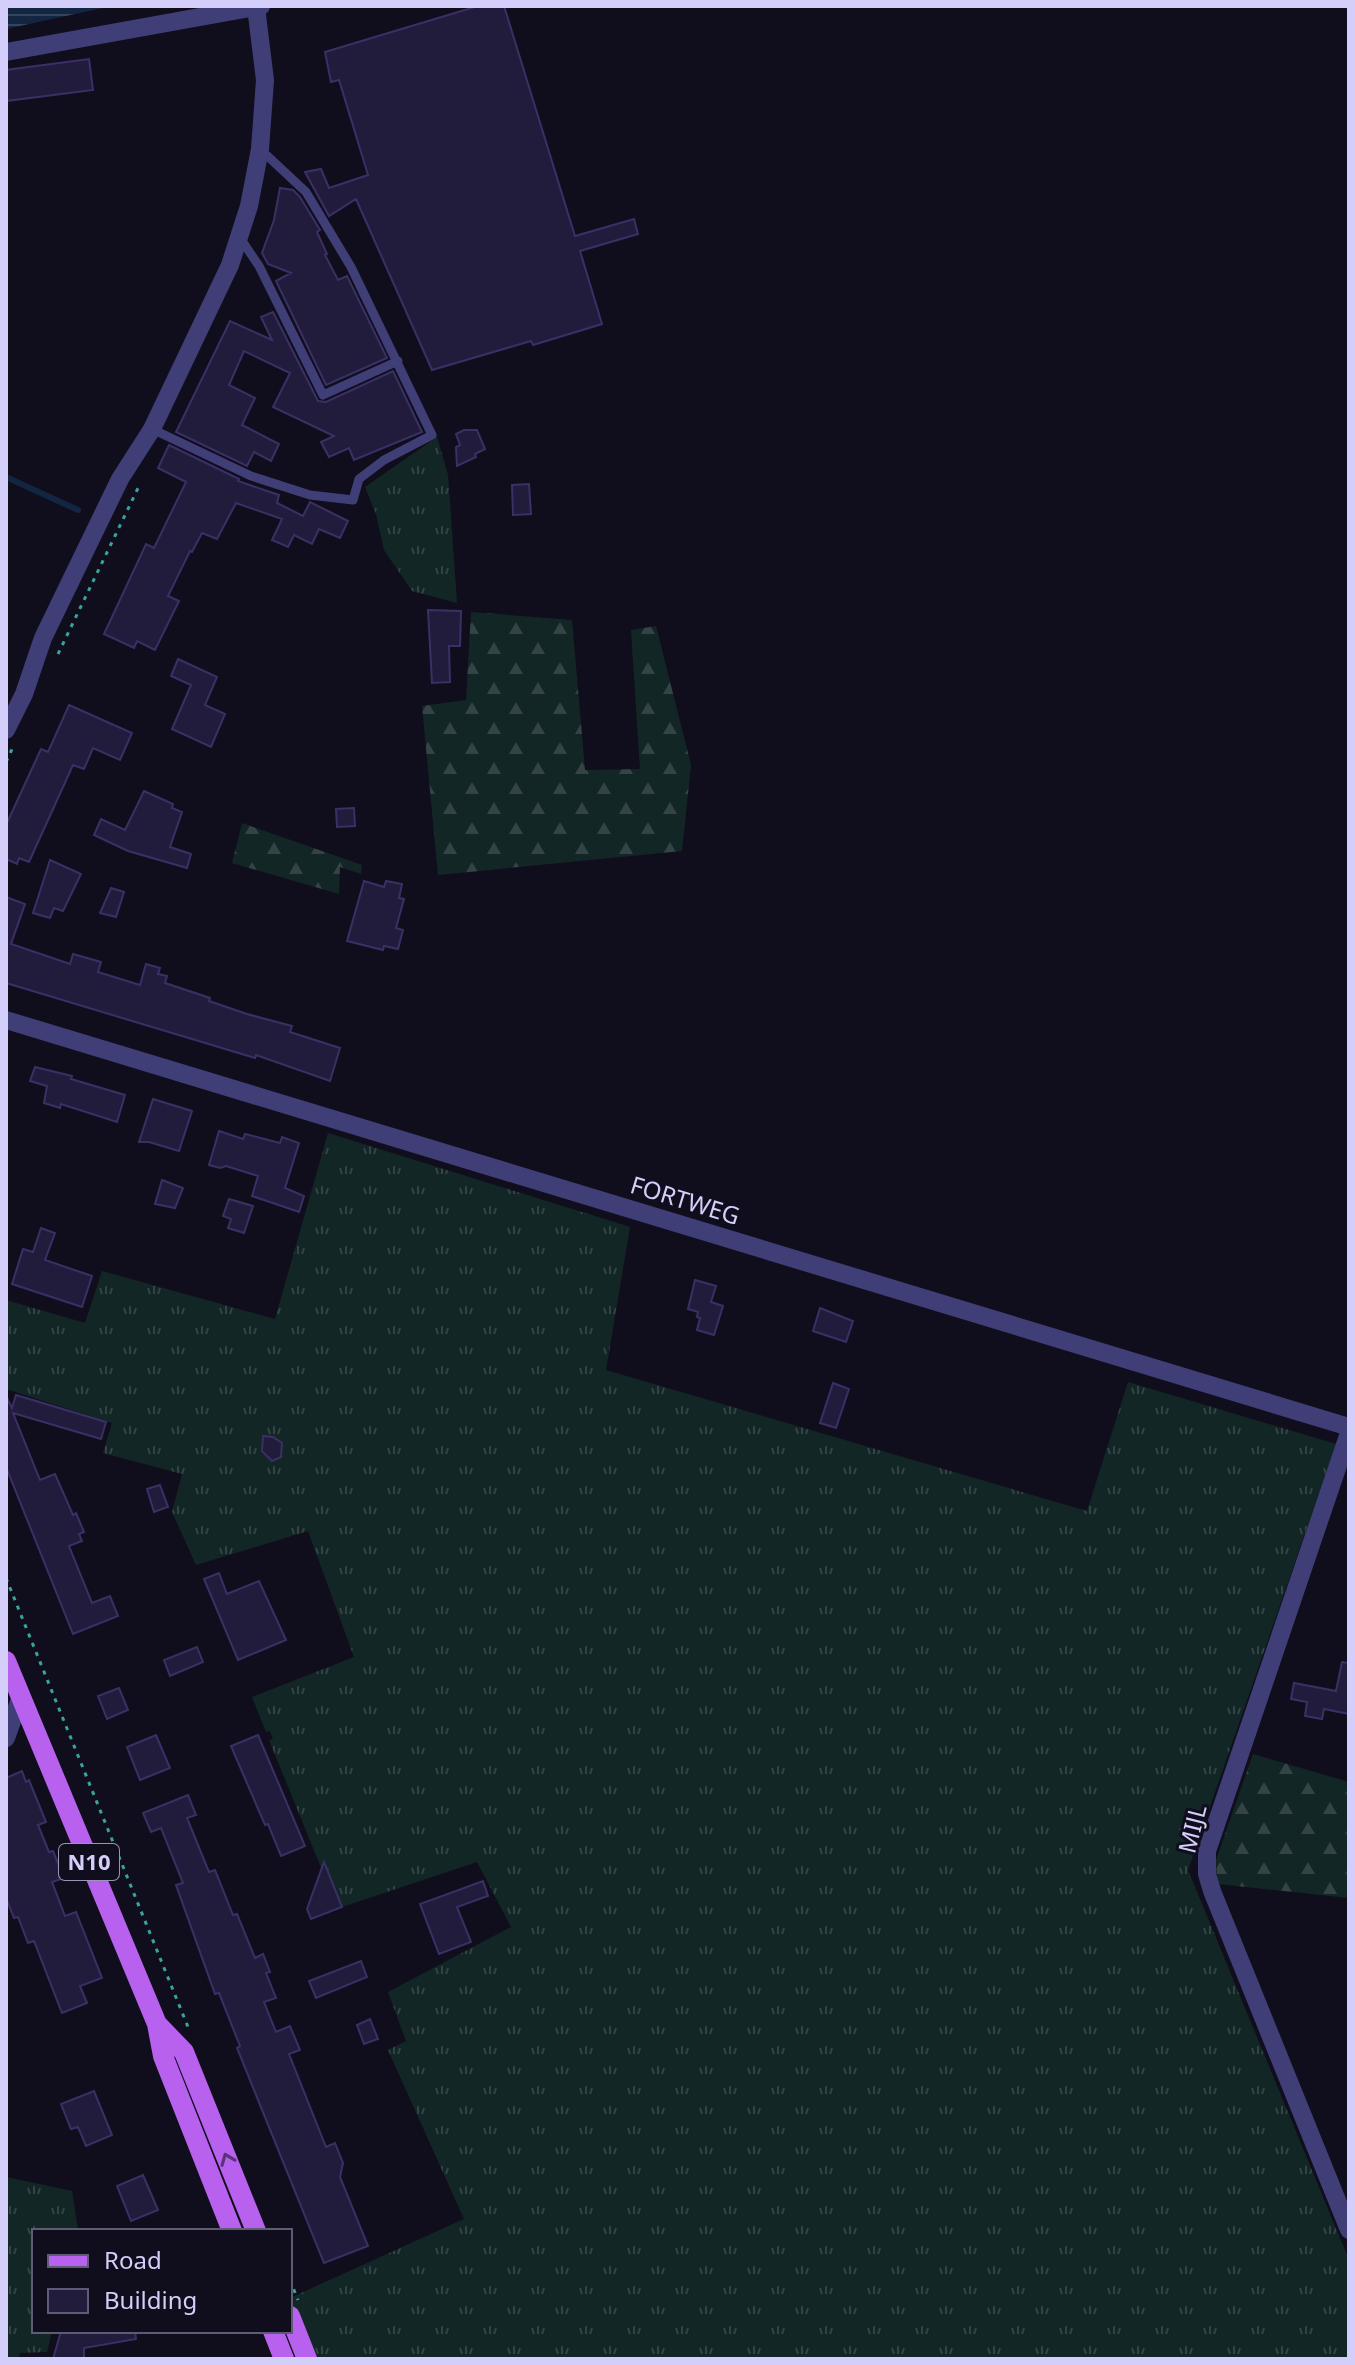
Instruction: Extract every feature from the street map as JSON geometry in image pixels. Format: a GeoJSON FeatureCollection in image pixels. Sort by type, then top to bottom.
{"type":"FeatureCollection","features":[{"type":"Feature","properties":{"kind":"main road","name":"N10"},"geometry":{"type":"LineString","coordinates":[[6,1661],[157,2024],[163,2056],[231,2229]]}},
{"type":"Feature","properties":{"kind":"main road","name":"N10"},"geometry":{"type":"LineString","coordinates":[[157,2024],[184,2052],[255,2229]]}},
{"type":"Feature","properties":{"kind":"main road"},"geometry":{"type":"LineString","coordinates":[[292,2321],[307,2359]]}},
{"type":"Feature","properties":{"kind":"main road"},"geometry":{"type":"LineString","coordinates":[[274,2333],[284,2359]]}},
{"type":"Feature","properties":{"kind":"street"},"geometry":{"type":"LineString","coordinates":[[6,52],[258,6],[265,80],[260,149],[230,265],[152,429],[120,479],[43,638],[24,694],[6,730]]}},
{"type":"Feature","properties":{"kind":"street","name":"FORTWEG"},"geometry":{"type":"LineString","coordinates":[[6,1020],[1349,1430]]}},
{"type":"Feature","properties":{"kind":"street","name":"MIJL"},"geometry":{"type":"LineString","coordinates":[[1349,1430],[1207,1851],[1207,1874],[1212,1891],[1349,2230]]}},
{"type":"Feature","properties":{"kind":"street"},"geometry":{"type":"LineString","coordinates":[[6,1738],[20,1699]]}},
{"type":"Feature","properties":{"kind":"lane"},"geometry":{"type":"LineString","coordinates":[[152,429],[251,476],[310,495],[353,500],[359,479],[384,460],[432,435],[351,267],[306,192],[260,149]]}},
{"type":"Feature","properties":{"kind":"lane"},"geometry":{"type":"LineString","coordinates":[[239,237],[259,266],[323,395],[398,361]]}},
{"type":"Feature","properties":{"kind":"path"},"geometry":{"type":"LineString","coordinates":[[6,1578],[188,2028]]}},
{"type":"Feature","properties":{"kind":"green space"},"geometry":{"type":"Polygon","coordinates":[[[437,437],[448,475],[457,603],[412,591],[384,550],[376,514],[365,487],[437,437]]]}},
{"type":"Feature","properties":{"kind":"green space"},"geometry":{"type":"Polygon","coordinates":[[[471,612],[572,620],[585,770],[640,769],[631,630],[656,626],[691,765],[682,851],[438,875],[422,706],[466,700],[471,612]]]}},
{"type":"Feature","properties":{"kind":"green space"},"geometry":{"type":"Polygon","coordinates":[[[242,823],[362,865],[361,874],[340,867],[339,894],[232,863],[242,823]]]}},
{"type":"Feature","properties":{"kind":"green space"},"geometry":{"type":"Polygon","coordinates":[[[328,1133],[630,1227],[606,1370],[1087,1511],[1128,1382],[1336,1444],[1188,1870],[1349,2260],[1349,2359],[303,2359],[292,2333],[292,2297],[464,2219],[388,2050],[406,2041],[388,1992],[511,1927],[477,1862],[342,1907],[331,1892],[269,1740],[273,1739],[270,1731],[266,1732],[252,1697],[354,1657],[308,1531],[196,1565],[172,1512],[182,1474],[103,1453],[112,1423],[6,1389],[6,1300],[85,1323],[102,1271],[275,1319],[328,1133]]]}},
{"type":"Feature","properties":{"kind":"green space"},"geometry":{"type":"Polygon","coordinates":[[[1253,1754],[1349,1782],[1349,1898],[1217,1884],[1216,1860],[1253,1754]]]}},
{"type":"Feature","properties":{"kind":"green space"},"geometry":{"type":"Polygon","coordinates":[[[6,2177],[72,2191],[78,2229],[32,2229],[32,2333],[52,2333],[47,2352],[20,2353],[19,2359],[6,2359],[6,2177]]]}},
{"type":"Feature","properties":{"kind":"water"},"geometry":{"type":"Polygon","coordinates":[[[6,6],[112,6],[6,29],[6,6]]]}},
{"type":"Feature","properties":{"kind":"building"},"geometry":{"type":"Polygon","coordinates":[[[478,6],[504,6],[575,236],[634,219],[638,234],[580,251],[602,324],[432,370],[356,199],[329,216],[305,172],[321,169],[329,188],[368,175],[339,80],[331,82],[325,52],[478,6]]]}},
{"type":"Feature","properties":{"kind":"building"},"geometry":{"type":"Polygon","coordinates":[[[89,59],[93,90],[6,101],[6,70],[89,59]]]}},
{"type":"Feature","properties":{"kind":"building"},"geometry":{"type":"Polygon","coordinates":[[[280,188],[293,190],[300,197],[320,230],[317,232],[325,255],[338,280],[347,276],[387,358],[326,385],[276,281],[291,273],[268,264],[262,253],[274,220],[280,188]]]}},
{"type":"Feature","properties":{"kind":"building"},"geometry":{"type":"Polygon","coordinates":[[[273,312],[318,401],[326,402],[393,371],[422,432],[354,460],[349,448],[329,457],[321,442],[334,436],[273,407],[290,373],[244,351],[229,385],[255,398],[242,425],[279,444],[271,461],[254,452],[247,466],[176,432],[230,321],[272,340],[261,317],[273,312]]]}},
{"type":"Feature","properties":{"kind":"building"},"geometry":{"type":"Polygon","coordinates":[[[464,430],[477,430],[485,449],[457,466],[456,447],[460,445],[456,434],[464,430]]]}},
{"type":"Feature","properties":{"kind":"building"},"geometry":{"type":"Polygon","coordinates":[[[169,445],[238,481],[279,495],[277,503],[303,516],[310,502],[348,521],[340,538],[319,529],[312,544],[294,535],[288,547],[272,540],[282,519],[236,503],[217,539],[202,533],[190,551],[168,596],[179,601],[155,650],[137,641],[134,648],[104,634],[146,544],[154,548],[186,482],[158,468],[169,445]]]}},
{"type":"Feature","properties":{"kind":"building"},"geometry":{"type":"Polygon","coordinates":[[[529,484],[531,514],[513,515],[512,485],[529,484]]]}},
{"type":"Feature","properties":{"kind":"building"},"geometry":{"type":"Polygon","coordinates":[[[428,610],[461,611],[460,646],[449,646],[450,682],[432,683],[428,610]]]}},
{"type":"Feature","properties":{"kind":"building"},"geometry":{"type":"Polygon","coordinates":[[[178,659],[217,677],[205,705],[225,714],[211,747],[172,729],[191,685],[171,676],[178,659]]]}},
{"type":"Feature","properties":{"kind":"building"},"geometry":{"type":"Polygon","coordinates":[[[69,705],[132,733],[120,760],[93,748],[84,769],[73,765],[29,862],[19,858],[17,864],[6,859],[6,825],[41,749],[48,752],[69,705]]]}},
{"type":"Feature","properties":{"kind":"building"},"geometry":{"type":"Polygon","coordinates":[[[144,791],[173,804],[172,808],[182,812],[170,847],[191,854],[187,868],[128,851],[94,835],[101,819],[125,830],[144,791]]]}},
{"type":"Feature","properties":{"kind":"building"},"geometry":{"type":"Polygon","coordinates":[[[354,808],[355,826],[337,827],[336,809],[354,808]]]}},
{"type":"Feature","properties":{"kind":"building"},"geometry":{"type":"Polygon","coordinates":[[[50,860],[81,874],[63,911],[54,908],[50,918],[33,913],[50,860]]]}},
{"type":"Feature","properties":{"kind":"building"},"geometry":{"type":"Polygon","coordinates":[[[364,881],[384,887],[386,881],[402,884],[399,898],[404,899],[396,928],[403,930],[398,949],[384,946],[383,950],[347,941],[364,881]]]}},
{"type":"Feature","properties":{"kind":"building"},"geometry":{"type":"Polygon","coordinates":[[[111,888],[124,892],[116,917],[100,913],[111,888]]]}},
{"type":"Feature","properties":{"kind":"building"},"geometry":{"type":"Polygon","coordinates":[[[6,897],[25,904],[11,944],[70,964],[73,954],[101,962],[98,972],[140,985],[146,964],[160,968],[158,974],[167,976],[165,983],[247,1014],[292,1026],[290,1032],[340,1048],[330,1081],[256,1055],[255,1058],[6,983],[6,897]]]}},
{"type":"Feature","properties":{"kind":"building"},"geometry":{"type":"Polygon","coordinates":[[[35,1067],[125,1095],[117,1122],[61,1104],[60,1108],[44,1103],[47,1086],[30,1081],[35,1067]]]}},
{"type":"Feature","properties":{"kind":"building"},"geometry":{"type":"Polygon","coordinates":[[[153,1099],[192,1111],[179,1151],[139,1142],[153,1099]]]}},
{"type":"Feature","properties":{"kind":"building"},"geometry":{"type":"Polygon","coordinates":[[[219,1131],[243,1139],[245,1134],[280,1143],[282,1137],[299,1143],[285,1188],[304,1196],[299,1212],[252,1196],[258,1176],[226,1166],[209,1165],[219,1131]]]}},
{"type":"Feature","properties":{"kind":"building"},"geometry":{"type":"Polygon","coordinates":[[[162,1180],[183,1188],[175,1208],[155,1204],[162,1180]]]}},
{"type":"Feature","properties":{"kind":"building"},"geometry":{"type":"Polygon","coordinates":[[[229,1199],[253,1206],[244,1233],[228,1228],[231,1219],[223,1216],[229,1199]]]}},
{"type":"Feature","properties":{"kind":"building"},"geometry":{"type":"Polygon","coordinates":[[[41,1228],[55,1233],[45,1260],[92,1276],[82,1307],[12,1284],[23,1249],[33,1252],[41,1228]]]}},
{"type":"Feature","properties":{"kind":"building"},"geometry":{"type":"Polygon","coordinates":[[[695,1280],[716,1286],[711,1302],[723,1306],[714,1335],[697,1330],[698,1312],[688,1309],[695,1280]]]}},
{"type":"Feature","properties":{"kind":"building"},"geometry":{"type":"Polygon","coordinates":[[[820,1308],[853,1321],[846,1342],[813,1331],[820,1308]]]}},
{"type":"Feature","properties":{"kind":"building"},"geometry":{"type":"Polygon","coordinates":[[[833,1383],[849,1389],[836,1428],[820,1423],[833,1383]]]}},
{"type":"Feature","properties":{"kind":"building"},"geometry":{"type":"Polygon","coordinates":[[[16,1395],[106,1422],[101,1439],[13,1413],[40,1480],[55,1474],[84,1532],[79,1534],[82,1541],[69,1546],[92,1603],[110,1596],[118,1616],[73,1634],[6,1467],[6,1396],[12,1408],[16,1395]]]}},
{"type":"Feature","properties":{"kind":"building"},"geometry":{"type":"Polygon","coordinates":[[[263,1436],[273,1437],[282,1443],[281,1457],[272,1461],[262,1451],[263,1436]]]}},
{"type":"Feature","properties":{"kind":"building"},"geometry":{"type":"Polygon","coordinates":[[[160,1485],[168,1507],[154,1512],[147,1489],[160,1485]]]}},
{"type":"Feature","properties":{"kind":"building"},"geometry":{"type":"Polygon","coordinates":[[[219,1573],[227,1594],[259,1581],[286,1640],[238,1660],[204,1579],[219,1573]]]}},
{"type":"Feature","properties":{"kind":"building"},"geometry":{"type":"Polygon","coordinates":[[[197,1647],[203,1662],[170,1676],[164,1660],[197,1647]]]}},
{"type":"Feature","properties":{"kind":"building"},"geometry":{"type":"Polygon","coordinates":[[[1342,1662],[1349,1663],[1349,1714],[1324,1709],[1322,1719],[1305,1716],[1307,1702],[1291,1699],[1294,1683],[1336,1691],[1342,1662]]]}},
{"type":"Feature","properties":{"kind":"building"},"geometry":{"type":"Polygon","coordinates":[[[119,1688],[128,1710],[107,1719],[98,1696],[119,1688]]]}},
{"type":"Feature","properties":{"kind":"building"},"geometry":{"type":"Polygon","coordinates":[[[156,1735],[170,1768],[140,1780],[127,1747],[156,1735]]]}},
{"type":"Feature","properties":{"kind":"building"},"geometry":{"type":"Polygon","coordinates":[[[258,1735],[305,1846],[281,1856],[231,1746],[258,1735]]]}},
{"type":"Feature","properties":{"kind":"building"},"geometry":{"type":"Polygon","coordinates":[[[22,1771],[26,1782],[29,1780],[46,1822],[38,1825],[64,1878],[52,1882],[65,1916],[76,1912],[102,1978],[80,1986],[87,2003],[62,2013],[34,1941],[28,1943],[18,1917],[14,1918],[6,1898],[6,1778],[22,1771]]]}},
{"type":"Feature","properties":{"kind":"building"},"geometry":{"type":"Polygon","coordinates":[[[188,1795],[196,1815],[187,1818],[209,1872],[215,1870],[255,1958],[263,1954],[270,1972],[266,1973],[276,1998],[264,2002],[276,2032],[290,2026],[300,2050],[289,2054],[326,2147],[335,2143],[343,2163],[340,2177],[368,2246],[324,2263],[237,2048],[240,2046],[219,1993],[215,1994],[176,1885],[183,1883],[161,1828],[151,1832],[143,1813],[188,1795]]]}},
{"type":"Feature","properties":{"kind":"building"},"geometry":{"type":"Polygon","coordinates":[[[324,1862],[342,1907],[311,1919],[307,1909],[324,1862]]]}},
{"type":"Feature","properties":{"kind":"building"},"geometry":{"type":"Polygon","coordinates":[[[483,1881],[488,1896],[457,1907],[471,1942],[439,1954],[420,1904],[483,1881]]]}},
{"type":"Feature","properties":{"kind":"building"},"geometry":{"type":"Polygon","coordinates":[[[361,1961],[367,1977],[316,1998],[309,1981],[361,1961]]]}},
{"type":"Feature","properties":{"kind":"building"},"geometry":{"type":"Polygon","coordinates":[[[370,2019],[378,2039],[364,2044],[357,2025],[370,2019]]]}},
{"type":"Feature","properties":{"kind":"building"},"geometry":{"type":"Polygon","coordinates":[[[94,2091],[112,2135],[86,2146],[78,2127],[71,2129],[61,2104],[94,2091]]]}},
{"type":"Feature","properties":{"kind":"building"},"geometry":{"type":"Polygon","coordinates":[[[143,2175],[158,2210],[131,2221],[117,2186],[143,2175]]]}},
{"type":"Feature","properties":{"kind":"building"},"geometry":{"type":"Polygon","coordinates":[[[60,2333],[135,2333],[136,2339],[84,2348],[84,2359],[53,2359],[60,2333]]]}},
{"type":"Feature","properties":{"kind":"waterway"},"geometry":{"type":"LineString","coordinates":[[6,477],[78,510]]}}]}
